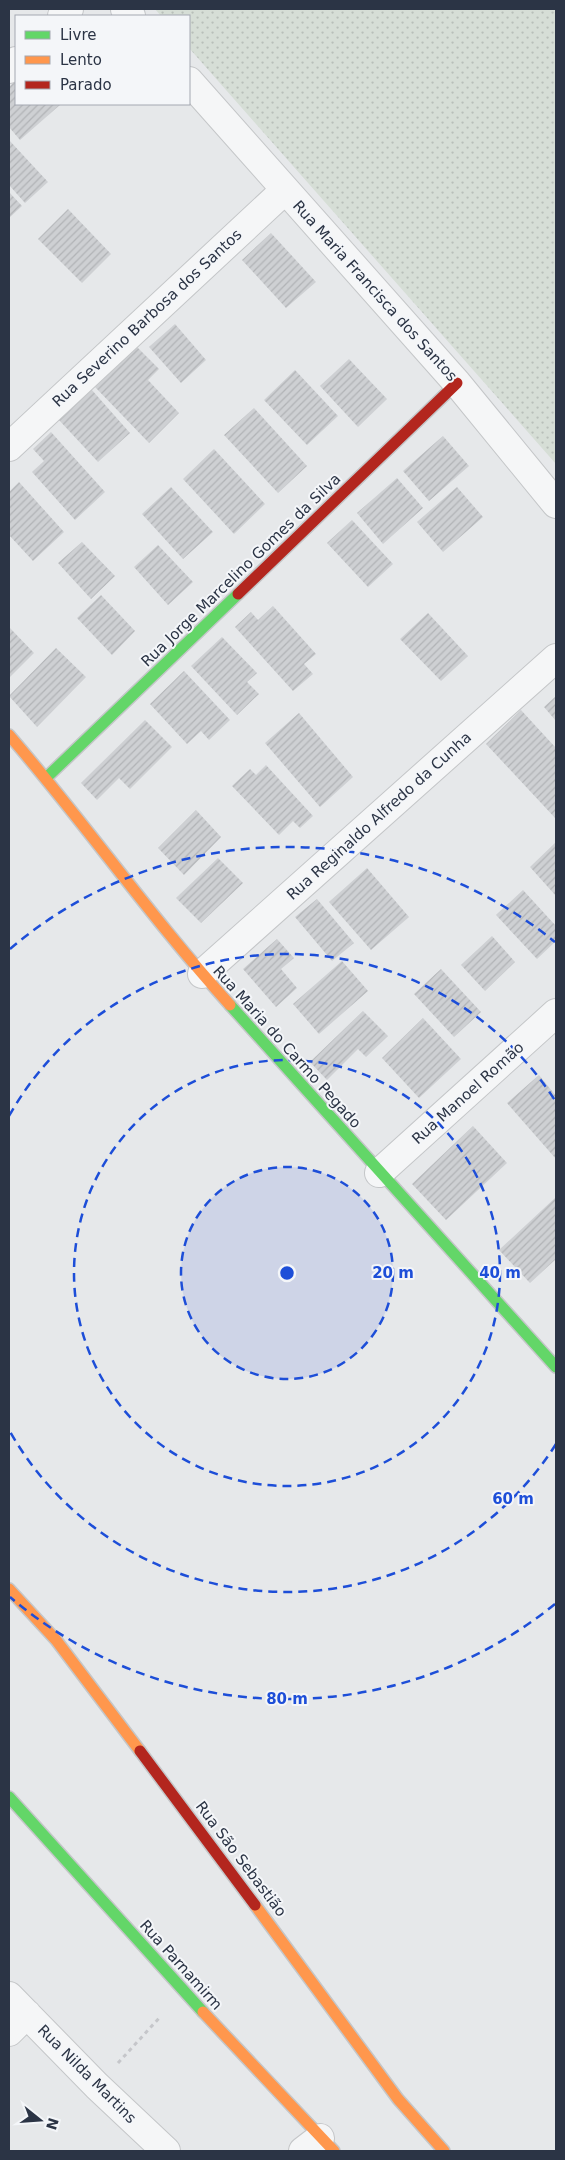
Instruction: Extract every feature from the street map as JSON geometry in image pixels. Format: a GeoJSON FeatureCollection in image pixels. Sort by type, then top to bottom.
{"type":"FeatureCollection","features":[{"type":"Feature","properties":{"kind":"street","name":"Rua Maria Francisca dos Santos"},"geometry":{"type":"LineString","coordinates":[[190,82],[457,383],[556,504]]}},
{"type":"Feature","properties":{"kind":"street","name":"Rua Severino Barbosa dos Santos"},"geometry":{"type":"LineString","coordinates":[[9,447],[285,190]]}},
{"type":"Feature","properties":{"kind":"street","name":"Rua Jorge Marcelino Gomes da Silva"},"geometry":{"type":"LineString","coordinates":[[46,778],[457,383]]}},
{"type":"Feature","properties":{"kind":"street","name":"Rua Reginaldo Alfredo da Cunha"},"geometry":{"type":"LineString","coordinates":[[202,974],[556,658]]}},
{"type":"Feature","properties":{"kind":"street","name":"Rua Maria do Carmo Pegado"},"geometry":{"type":"LineString","coordinates":[[9,735],[46,778],[202,974],[556,1368]]}},
{"type":"Feature","properties":{"kind":"street","name":"Rua Manoel Romão"},"geometry":{"type":"LineString","coordinates":[[379,1173],[556,1014]]}},
{"type":"Feature","properties":{"kind":"street","name":"Rua São Sebastião"},"geometry":{"type":"LineString","coordinates":[[9,1589],[56,1640],[205,1836],[398,2099],[444,2151]]}},
{"type":"Feature","properties":{"kind":"street","name":"Rua Parnamirm"},"geometry":{"type":"LineString","coordinates":[[9,1797],[184,1991],[319,2147]]}},
{"type":"Feature","properties":{"kind":"street","name":"Rua Nilda Martins"},"geometry":{"type":"LineString","coordinates":[[15,2014],[97,2086],[166,2151]]}},
{"type":"Feature","properties":{"kind":"path"},"geometry":{"type":"LineString","coordinates":[[97,2086],[184,1991]]}},
{"type":"Feature","properties":{"kind":"shaded area"},"geometry":{"type":"Polygon","coordinates":[[[155,9],[556,9],[556,464],[190,49],[190,15],[160,15],[155,9]]]}},
{"type":"Feature","properties":{"kind":"building"},"geometry":{"type":"Polygon","coordinates":[[[15,81],[15,105],[60,105],[20,140],[9,127],[9,87],[15,81]]]}},
{"type":"Feature","properties":{"kind":"building"},"geometry":{"type":"Polygon","coordinates":[[[9,140],[48,182],[25,203],[9,185],[9,140]]]}},
{"type":"Feature","properties":{"kind":"building"},"geometry":{"type":"Polygon","coordinates":[[[9,192],[22,206],[9,218],[9,192]]]}},
{"type":"Feature","properties":{"kind":"building"},"geometry":{"type":"Polygon","coordinates":[[[68,209],[111,254],[82,283],[38,239],[68,209]]]}},
{"type":"Feature","properties":{"kind":"building"},"geometry":{"type":"Polygon","coordinates":[[[271,233],[316,282],[286,308],[242,260],[271,233]]]}},
{"type":"Feature","properties":{"kind":"building"},"geometry":{"type":"Polygon","coordinates":[[[175,324],[206,360],[181,383],[149,347],[175,324]]]}},
{"type":"Feature","properties":{"kind":"building"},"geometry":{"type":"Polygon","coordinates":[[[136,346],[159,369],[148,380],[179,413],[149,443],[95,387],[136,346]]]}},
{"type":"Feature","properties":{"kind":"building"},"geometry":{"type":"Polygon","coordinates":[[[349,359],[387,399],[358,427],[320,386],[349,359]]]}},
{"type":"Feature","properties":{"kind":"building"},"geometry":{"type":"Polygon","coordinates":[[[295,370],[338,416],[307,445],[264,400],[295,370]]]}},
{"type":"Feature","properties":{"kind":"building"},"geometry":{"type":"Polygon","coordinates":[[[91,389],[130,433],[98,462],[58,419],[91,389]]]}},
{"type":"Feature","properties":{"kind":"building"},"geometry":{"type":"Polygon","coordinates":[[[254,408],[307,466],[278,493],[224,435],[254,408]]]}},
{"type":"Feature","properties":{"kind":"building"},"geometry":{"type":"Polygon","coordinates":[[[51,432],[105,492],[75,520],[32,472],[44,461],[33,449],[51,432]]]}},
{"type":"Feature","properties":{"kind":"building"},"geometry":{"type":"Polygon","coordinates":[[[443,436],[469,466],[429,501],[403,471],[443,436]]]}},
{"type":"Feature","properties":{"kind":"building"},"geometry":{"type":"Polygon","coordinates":[[[214,449],[265,504],[234,534],[183,479],[214,449]]]}},
{"type":"Feature","properties":{"kind":"building"},"geometry":{"type":"Polygon","coordinates":[[[397,478],[423,508],[383,544],[357,513],[397,478]]]}},
{"type":"Feature","properties":{"kind":"building"},"geometry":{"type":"Polygon","coordinates":[[[19,482],[64,532],[33,561],[9,535],[9,492],[19,482]]]}},
{"type":"Feature","properties":{"kind":"building"},"geometry":{"type":"Polygon","coordinates":[[[171,487],[213,532],[183,559],[142,514],[171,487]]]}},
{"type":"Feature","properties":{"kind":"building"},"geometry":{"type":"Polygon","coordinates":[[[457,487],[483,517],[443,552],[417,522],[457,487]]]}},
{"type":"Feature","properties":{"kind":"building"},"geometry":{"type":"Polygon","coordinates":[[[352,520],[393,564],[368,587],[327,543],[352,520]]]}},
{"type":"Feature","properties":{"kind":"building"},"geometry":{"type":"Polygon","coordinates":[[[82,542],[115,576],[91,599],[58,563],[82,542]]]}},
{"type":"Feature","properties":{"kind":"building"},"geometry":{"type":"Polygon","coordinates":[[[158,545],[193,582],[168,605],[134,567],[158,545]]]}},
{"type":"Feature","properties":{"kind":"building"},"geometry":{"type":"Polygon","coordinates":[[[101,595],[135,631],[112,655],[77,618],[101,595]]]}},
{"type":"Feature","properties":{"kind":"building"},"geometry":{"type":"Polygon","coordinates":[[[273,606],[316,654],[304,664],[313,674],[293,691],[235,627],[251,612],[258,620],[273,606]]]}},
{"type":"Feature","properties":{"kind":"building"},"geometry":{"type":"Polygon","coordinates":[[[428,613],[468,656],[441,681],[400,639],[428,613]]]}},
{"type":"Feature","properties":{"kind":"building"},"geometry":{"type":"Polygon","coordinates":[[[9,627],[34,653],[9,678],[9,627]]]}},
{"type":"Feature","properties":{"kind":"building"},"geometry":{"type":"Polygon","coordinates":[[[222,637],[257,673],[247,682],[259,694],[237,715],[191,666],[222,637]]]}},
{"type":"Feature","properties":{"kind":"building"},"geometry":{"type":"Polygon","coordinates":[[[56,648],[86,677],[37,727],[9,696],[56,648]]]}},
{"type":"Feature","properties":{"kind":"building"},"geometry":{"type":"Polygon","coordinates":[[[184,671],[230,720],[209,740],[201,731],[187,744],[150,704],[184,671]]]}},
{"type":"Feature","properties":{"kind":"building"},"geometry":{"type":"Polygon","coordinates":[[[556,696],[556,721],[544,707],[556,696]]]}},
{"type":"Feature","properties":{"kind":"building"},"geometry":{"type":"Polygon","coordinates":[[[521,710],[556,748],[556,819],[486,744],[521,710]]]}},
{"type":"Feature","properties":{"kind":"building"},"geometry":{"type":"Polygon","coordinates":[[[299,713],[353,777],[320,807],[265,743],[299,713]]]}},
{"type":"Feature","properties":{"kind":"building"},"geometry":{"type":"Polygon","coordinates":[[[145,720],[172,747],[130,789],[119,778],[97,800],[81,783],[145,720]]]}},
{"type":"Feature","properties":{"kind":"building"},"geometry":{"type":"Polygon","coordinates":[[[266,765],[313,816],[300,828],[293,821],[279,835],[232,786],[250,769],[256,775],[266,765]]]}},
{"type":"Feature","properties":{"kind":"building"},"geometry":{"type":"Polygon","coordinates":[[[196,810],[221,837],[184,875],[158,848],[196,810]]]}},
{"type":"Feature","properties":{"kind":"building"},"geometry":{"type":"Polygon","coordinates":[[[556,842],[556,896],[530,867],[556,842]]]}},
{"type":"Feature","properties":{"kind":"building"},"geometry":{"type":"Polygon","coordinates":[[[218,858],[243,883],[201,923],[176,898],[218,858]]]}},
{"type":"Feature","properties":{"kind":"building"},"geometry":{"type":"Polygon","coordinates":[[[367,868],[409,917],[371,950],[329,902],[367,868]]]}},
{"type":"Feature","properties":{"kind":"building"},"geometry":{"type":"Polygon","coordinates":[[[523,890],[556,926],[556,941],[537,959],[496,915],[523,890]]]}},
{"type":"Feature","properties":{"kind":"building"},"geometry":{"type":"Polygon","coordinates":[[[317,899],[354,943],[332,961],[295,917],[317,899]]]}},
{"type":"Feature","properties":{"kind":"building"},"geometry":{"type":"Polygon","coordinates":[[[492,936],[515,962],[485,991],[461,965],[492,936]]]}},
{"type":"Feature","properties":{"kind":"building"},"geometry":{"type":"Polygon","coordinates":[[[277,939],[294,958],[281,969],[297,988],[276,1007],[243,969],[277,939]]]}},
{"type":"Feature","properties":{"kind":"building"},"geometry":{"type":"Polygon","coordinates":[[[342,961],[368,991],[319,1034],[293,1004],[342,961]]]}},
{"type":"Feature","properties":{"kind":"building"},"geometry":{"type":"Polygon","coordinates":[[[441,969],[481,1012],[454,1037],[414,994],[441,969]]]}},
{"type":"Feature","properties":{"kind":"building"},"geometry":{"type":"Polygon","coordinates":[[[363,1011],[388,1036],[366,1057],[358,1049],[327,1080],[310,1062],[363,1011]]]}},
{"type":"Feature","properties":{"kind":"building"},"geometry":{"type":"Polygon","coordinates":[[[423,1018],[461,1059],[419,1098],[382,1058],[423,1018]]]}},
{"type":"Feature","properties":{"kind":"building"},"geometry":{"type":"Polygon","coordinates":[[[539,1075],[556,1096],[556,1159],[507,1103],[539,1075]]]}},
{"type":"Feature","properties":{"kind":"building"},"geometry":{"type":"Polygon","coordinates":[[[473,1126],[507,1163],[446,1220],[412,1184],[473,1126]]]}},
{"type":"Feature","properties":{"kind":"building"},"geometry":{"type":"Polygon","coordinates":[[[556,1197],[556,1259],[530,1283],[499,1250],[556,1197]]]}},
{"type":"Feature","properties":{"kind":"traffic: fast"},"geometry":{"type":"LineString","coordinates":[[46,778],[238,594]]}},
{"type":"Feature","properties":{"kind":"traffic: fast"},"geometry":{"type":"LineString","coordinates":[[230,1005],[556,1367]]}},
{"type":"Feature","properties":{"kind":"traffic: fast"},"geometry":{"type":"LineString","coordinates":[[9,1797],[203,2012]]}},
{"type":"Feature","properties":{"kind":"traffic: slow"},"geometry":{"type":"LineString","coordinates":[[9,735],[65,802],[173,939],[230,1005]]}},
{"type":"Feature","properties":{"kind":"traffic: slow"},"geometry":{"type":"LineString","coordinates":[[9,1589],[56,1640],[140,1751]]}},
{"type":"Feature","properties":{"kind":"traffic: slow"},"geometry":{"type":"LineString","coordinates":[[255,1905],[398,2099],[444,2151]]}},
{"type":"Feature","properties":{"kind":"traffic: slow"},"geometry":{"type":"LineString","coordinates":[[203,2012],[334,2151]]}},
{"type":"Feature","properties":{"kind":"traffic: jam"},"geometry":{"type":"LineString","coordinates":[[238,594],[457,383]]}},
{"type":"Feature","properties":{"kind":"traffic: jam"},"geometry":{"type":"LineString","coordinates":[[140,1751],[255,1905]]}}]}
